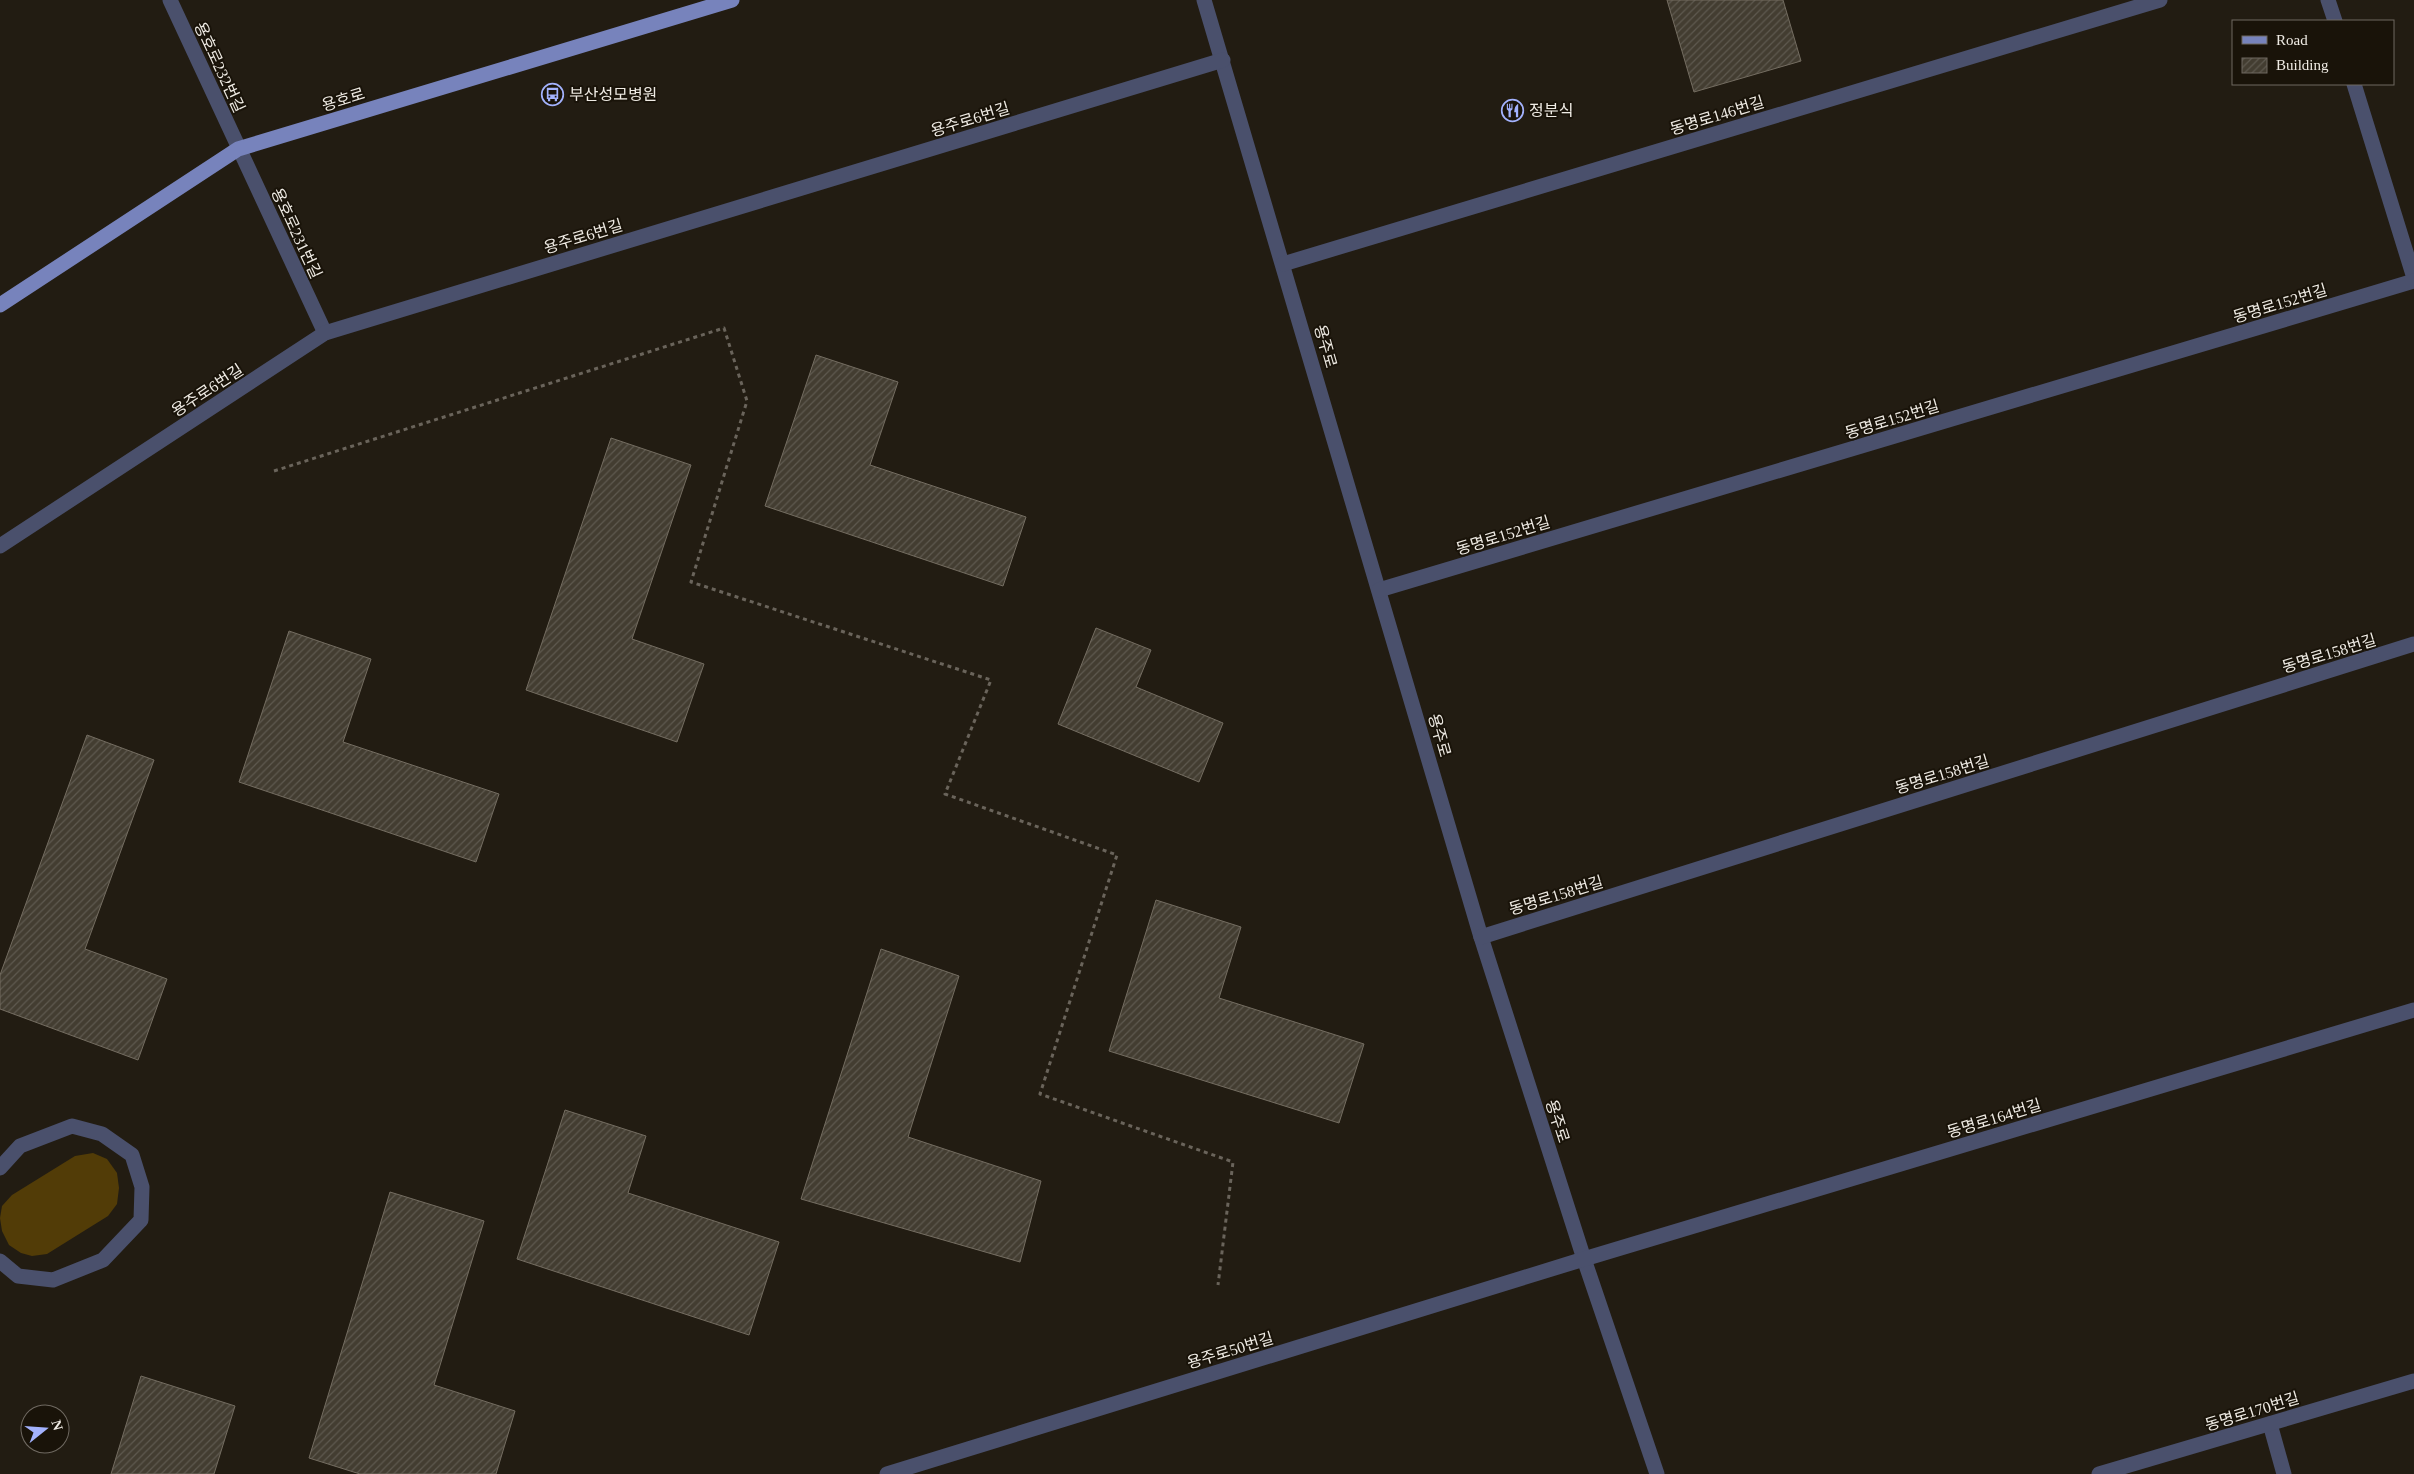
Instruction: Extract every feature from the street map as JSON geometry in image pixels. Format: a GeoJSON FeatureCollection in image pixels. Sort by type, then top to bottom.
{"type":"FeatureCollection","features":[{"type":"Feature","properties":{"kind":"main road","name":"용호로"},"geometry":{"type":"LineString","coordinates":[[0,305],[238,149],[732,0]]}},
{"type":"Feature","properties":{"kind":"street","name":"용호로232번길"},"geometry":{"type":"LineString","coordinates":[[170,0],[238,149]]}},
{"type":"Feature","properties":{"kind":"street","name":"용주로"},"geometry":{"type":"LineString","coordinates":[[1204,0],[1481,936],[1584,1259],[1657,1474]]}},
{"type":"Feature","properties":{"kind":"street","name":"동명로146번길"},"geometry":{"type":"LineString","coordinates":[[1283,264],[2160,0]]}},
{"type":"Feature","properties":{"kind":"street"},"geometry":{"type":"LineString","coordinates":[[2328,0],[2335,20]]}},
{"type":"Feature","properties":{"kind":"street","name":"용주로6번길"},"geometry":{"type":"LineString","coordinates":[[0,546],[325,333],[1223,60]]}},
{"type":"Feature","properties":{"kind":"street"},"geometry":{"type":"LineString","coordinates":[[2354,85],[2414,279]]}},
{"type":"Feature","properties":{"kind":"street","name":"용호로231번길"},"geometry":{"type":"LineString","coordinates":[[238,149],[325,333]]}},
{"type":"Feature","properties":{"kind":"street","name":"동명로152번길"},"geometry":{"type":"LineString","coordinates":[[1379,590],[2414,279]]}},
{"type":"Feature","properties":{"kind":"street","name":"동명로158번길"},"geometry":{"type":"LineString","coordinates":[[1481,936],[2414,644]]}},
{"type":"Feature","properties":{"kind":"street","name":"동명로164번길"},"geometry":{"type":"LineString","coordinates":[[1584,1259],[2414,1010]]}},
{"type":"Feature","properties":{"kind":"street"},"geometry":{"type":"LineString","coordinates":[[0,1168],[20,1146],[72,1126],[102,1134],[132,1155],[142,1187],[141,1220],[102,1260],[53,1280],[18,1276],[0,1261]]}},
{"type":"Feature","properties":{"kind":"street","name":"용주로50번길"},"geometry":{"type":"LineString","coordinates":[[887,1474],[1584,1259]]}},
{"type":"Feature","properties":{"kind":"street","name":"동명로170번길"},"geometry":{"type":"LineString","coordinates":[[2099,1474],[2414,1381]]}},
{"type":"Feature","properties":{"kind":"street"},"geometry":{"type":"LineString","coordinates":[[2270,1424],[2284,1474]]}},
{"type":"Feature","properties":{"kind":"path"},"geometry":{"type":"LineString","coordinates":[[274,471],[724,328],[746,401],[691,582],[991,680],[945,794],[1117,855],[1040,1094],[1233,1162],[1218,1285]]}},
{"type":"Feature","properties":{"kind":"shaded area"},"geometry":{"type":"Polygon","coordinates":[[[93,1153],[107,1159],[117,1173],[119,1188],[117,1204],[108,1216],[47,1254],[32,1256],[21,1253],[9,1245],[2,1231],[0,1218],[2,1206],[12,1195],[75,1156],[93,1153]]]}},
{"type":"Feature","properties":{"kind":"building"},"geometry":{"type":"Polygon","coordinates":[[[1667,0],[1783,0],[1801,61],[1694,92],[1667,0]]]}},
{"type":"Feature","properties":{"kind":"building"},"geometry":{"type":"Polygon","coordinates":[[[816,355],[898,382],[870,465],[1026,517],[1003,586],[765,506],[816,355]]]}},
{"type":"Feature","properties":{"kind":"building"},"geometry":{"type":"Polygon","coordinates":[[[611,438],[691,465],[632,639],[704,664],[677,742],[526,690],[611,438]]]}},
{"type":"Feature","properties":{"kind":"building"},"geometry":{"type":"Polygon","coordinates":[[[1096,628],[1151,650],[1136,687],[1223,723],[1199,782],[1058,724],[1096,628]]]}},
{"type":"Feature","properties":{"kind":"building"},"geometry":{"type":"Polygon","coordinates":[[[289,631],[371,659],[343,742],[499,794],[476,862],[239,782],[289,631]]]}},
{"type":"Feature","properties":{"kind":"building"},"geometry":{"type":"Polygon","coordinates":[[[87,735],[154,760],[85,949],[167,979],[138,1060],[0,1009],[0,975],[87,735]]]}},
{"type":"Feature","properties":{"kind":"building"},"geometry":{"type":"Polygon","coordinates":[[[1156,900],[1241,927],[1219,998],[1364,1044],[1339,1123],[1109,1051],[1156,900]]]}},
{"type":"Feature","properties":{"kind":"building"},"geometry":{"type":"Polygon","coordinates":[[[881,949],[959,976],[908,1137],[1041,1181],[1020,1262],[801,1199],[881,949]]]}},
{"type":"Feature","properties":{"kind":"building"},"geometry":{"type":"Polygon","coordinates":[[[565,1110],[646,1136],[628,1193],[779,1242],[749,1335],[517,1259],[565,1110]]]}},
{"type":"Feature","properties":{"kind":"building"},"geometry":{"type":"Polygon","coordinates":[[[390,1192],[484,1221],[434,1385],[515,1411],[496,1474],[360,1474],[309,1458],[390,1192]]]}},
{"type":"Feature","properties":{"kind":"building"},"geometry":{"type":"Polygon","coordinates":[[[141,1376],[235,1406],[214,1474],[111,1474],[141,1376]]]}},
{"type":"Feature","properties":{"kind":"place","name":"부산성모병원"},"geometry":{"type":"Point","coordinates":[553,94]}},
{"type":"Feature","properties":{"kind":"place","name":"정분식"},"geometry":{"type":"Point","coordinates":[1513,110]}}]}
